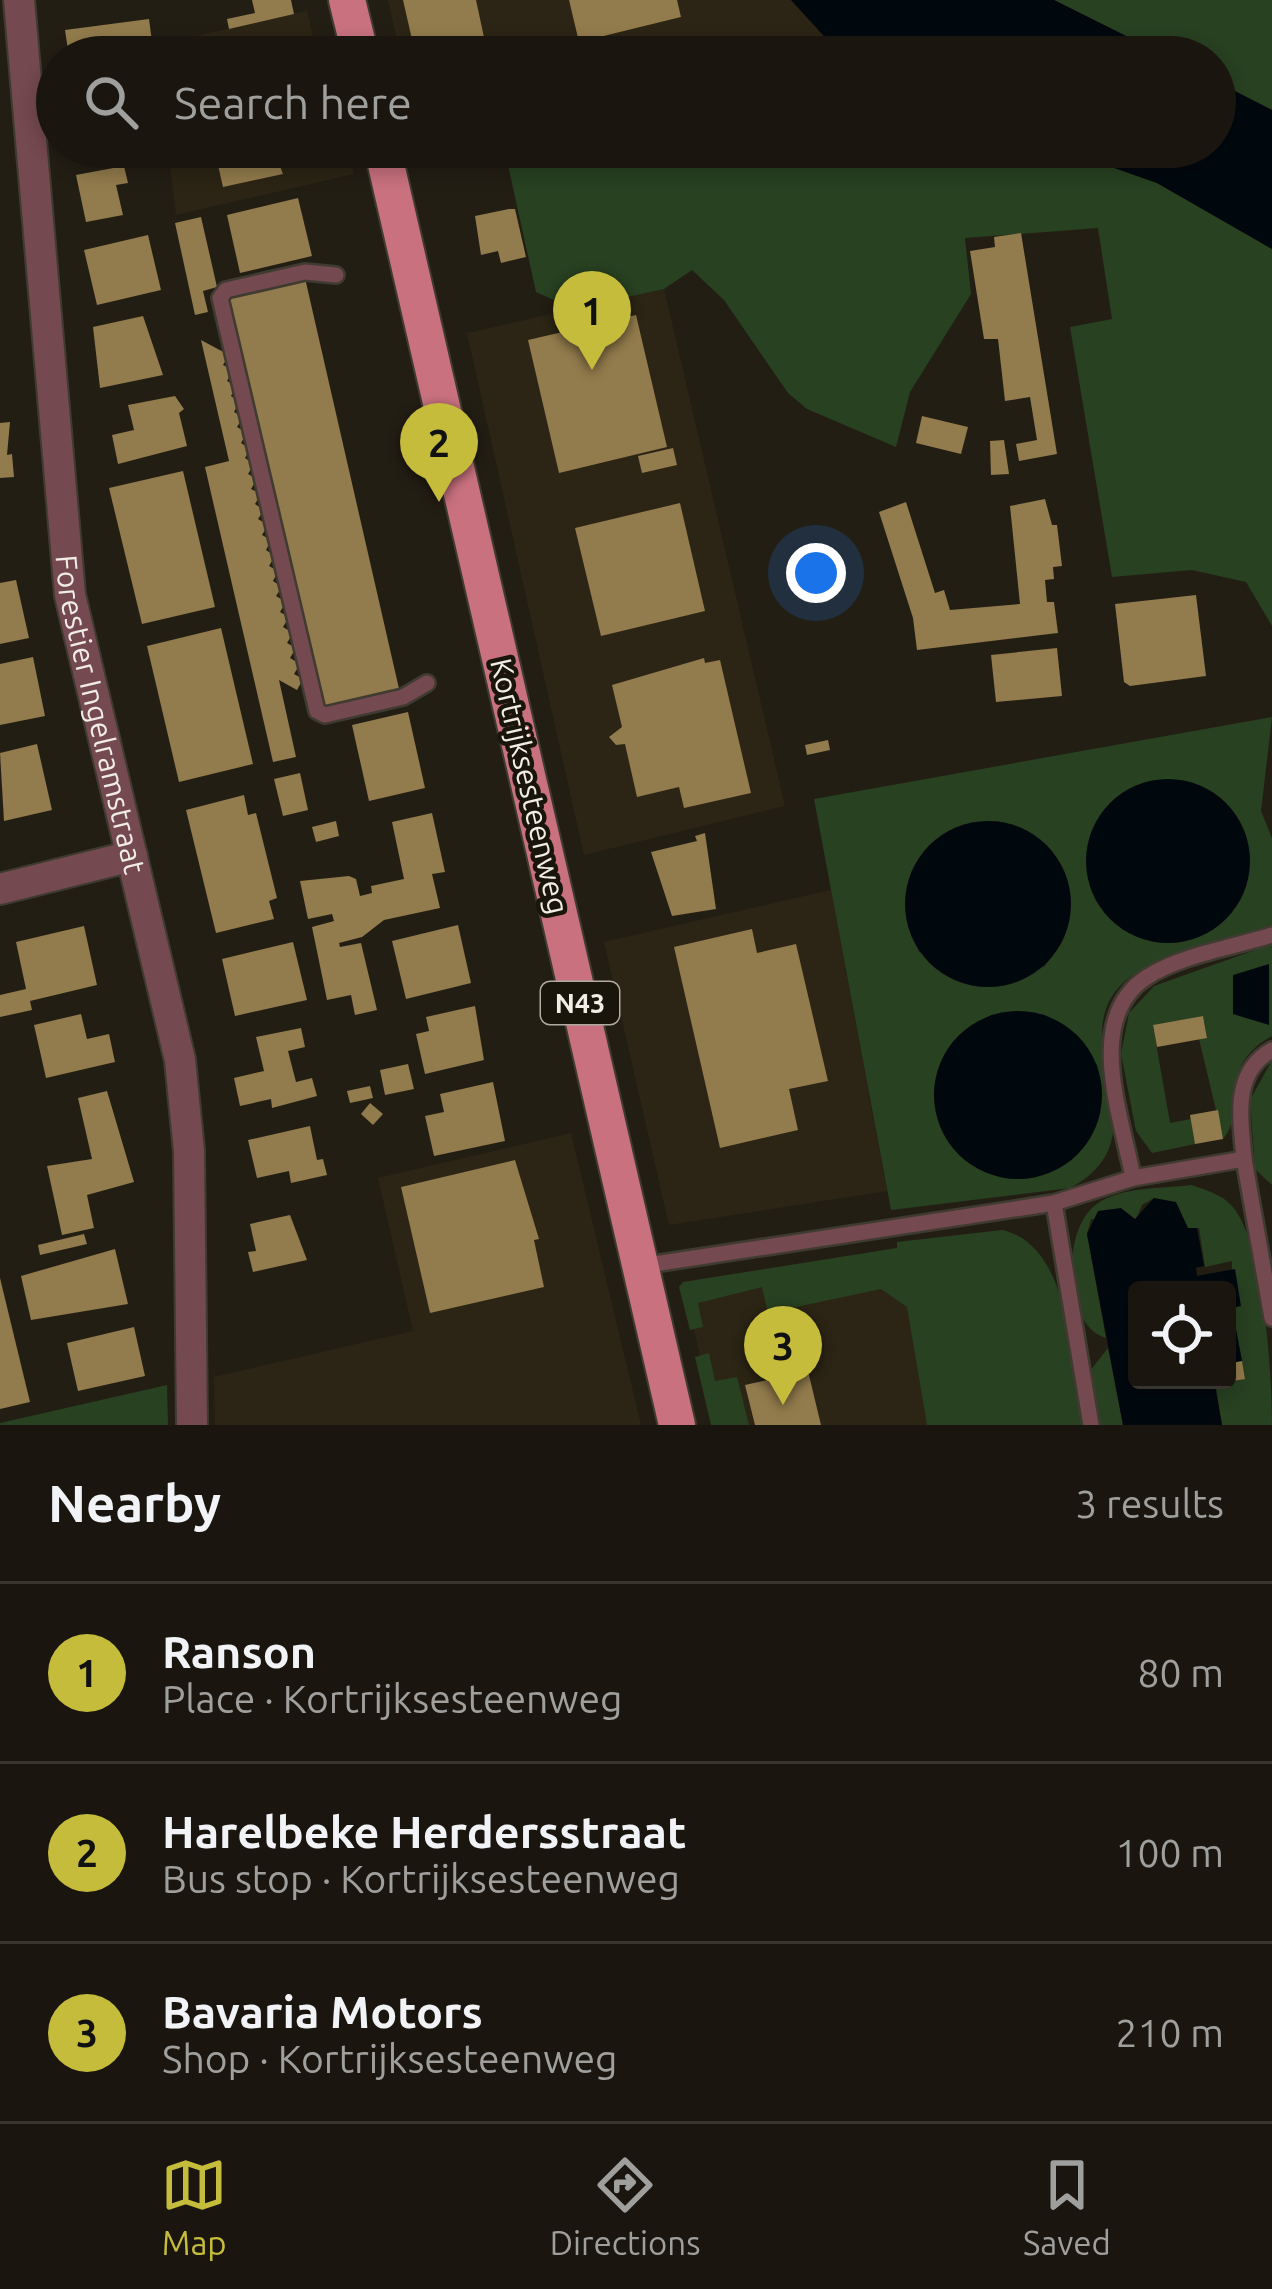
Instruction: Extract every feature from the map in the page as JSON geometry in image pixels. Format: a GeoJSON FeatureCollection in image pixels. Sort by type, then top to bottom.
{"type":"FeatureCollection","features":[{"type":"Feature","properties":{"kind":"main road"},"geometry":{"type":"LineString","coordinates":[[347,0],[356,36]]}},
{"type":"Feature","properties":{"kind":"main road","name":"Kortrijksesteenweg"},"geometry":{"type":"LineString","coordinates":[[387,168],[676,1425]]}},
{"type":"Feature","properties":{"kind":"street","name":"Forestier Ingelramstraat"},"geometry":{"type":"LineString","coordinates":[[19,0],[64,558],[180,1060],[192,1425]]}},
{"type":"Feature","properties":{"kind":"street"},"geometry":{"type":"LineString","coordinates":[[0,889],[132,856]]}},
{"type":"Feature","properties":{"kind":"lane"},"geometry":{"type":"LineString","coordinates":[[336,275],[305,272],[226,290],[220,298],[317,711],[325,715],[403,697],[427,683]]}},
{"type":"Feature","properties":{"kind":"lane"},"geometry":{"type":"LineString","coordinates":[[1133,1178],[1110,1035],[1121,1001],[1148,976],[1272,935]]}},
{"type":"Feature","properties":{"kind":"lane"},"geometry":{"type":"LineString","coordinates":[[1272,1050],[1246,1073],[1240,1099],[1244,1159],[1272,1318]]}},
{"type":"Feature","properties":{"kind":"lane"},"geometry":{"type":"LineString","coordinates":[[640,1266],[1054,1203],[1133,1178],[1244,1159]]}},
{"type":"Feature","properties":{"kind":"lane"},"geometry":{"type":"LineString","coordinates":[[1054,1203],[1091,1425]]}},
{"type":"Feature","properties":{"kind":"shaded area"},"geometry":{"type":"Polygon","coordinates":[[[388,0],[791,0],[824,36],[396,36],[388,0]]]}},
{"type":"Feature","properties":{"kind":"shaded area"},"geometry":{"type":"Polygon","coordinates":[[[791,0],[1054,0],[1126,36],[824,36],[791,0]]]}},
{"type":"Feature","properties":{"kind":"shaded area"},"geometry":{"type":"Polygon","coordinates":[[[307,11],[313,36],[196,36],[307,11]]]}},
{"type":"Feature","properties":{"kind":"shaded area"},"geometry":{"type":"Polygon","coordinates":[[[1236,92],[1272,110],[1272,249],[1157,183],[1114,168],[1236,168],[1236,92]]]}},
{"type":"Feature","properties":{"kind":"shaded area"},"geometry":{"type":"Polygon","coordinates":[[[170,168],[352,168],[354,174],[176,215],[170,168]]]}},
{"type":"Feature","properties":{"kind":"shaded area"},"geometry":{"type":"Polygon","coordinates":[[[664,289],[785,806],[584,855],[467,333],[664,289]]]}},
{"type":"Feature","properties":{"kind":"shaded area"},"geometry":{"type":"Polygon","coordinates":[[[1168,779],[1199,785],[1226,803],[1244,830],[1250,861],[1244,892],[1226,919],[1199,937],[1168,943],[1137,937],[1110,919],[1092,892],[1086,861],[1092,830],[1110,803],[1137,785],[1168,779]]]}},
{"type":"Feature","properties":{"kind":"shaded area"},"geometry":{"type":"Polygon","coordinates":[[[988,821],[1020,827],[1047,845],[1065,872],[1071,904],[1065,936],[1047,963],[1020,981],[988,987],[956,981],[929,963],[911,936],[905,904],[911,872],[929,845],[956,827],[988,821]]]}},
{"type":"Feature","properties":{"kind":"shaded area"},"geometry":{"type":"Polygon","coordinates":[[[831,890],[887,1191],[669,1225],[604,942],[831,890]]]}},
{"type":"Feature","properties":{"kind":"shaded area"},"geometry":{"type":"Polygon","coordinates":[[[1269,964],[1269,1025],[1233,1014],[1233,975],[1269,964]]]}},
{"type":"Feature","properties":{"kind":"shaded area"},"geometry":{"type":"Polygon","coordinates":[[[1018,1011],[1050,1018],[1077,1036],[1095,1063],[1102,1095],[1095,1127],[1077,1154],[1050,1172],[1018,1179],[986,1172],[959,1154],[941,1127],[934,1095],[941,1063],[959,1036],[986,1018],[1018,1011]]]}},
{"type":"Feature","properties":{"kind":"shaded area"},"geometry":{"type":"Polygon","coordinates":[[[571,1133],[641,1425],[215,1425],[214,1377],[413,1331],[378,1178],[571,1133]]]}},
{"type":"Feature","properties":{"kind":"shaded area"},"geometry":{"type":"Polygon","coordinates":[[[1154,1198],[1176,1202],[1188,1228],[1197,1228],[1204,1266],[1196,1268],[1197,1276],[1235,1269],[1241,1306],[1236,1307],[1236,1281],[1128,1281],[1128,1389],[1216,1389],[1222,1425],[1123,1425],[1087,1234],[1098,1211],[1121,1208],[1135,1219],[1154,1198]]]}},
{"type":"Feature","properties":{"kind":"shaded area"},"geometry":{"type":"Polygon","coordinates":[[[898,1248],[927,1425],[716,1425],[683,1282],[898,1248]]]}},
{"type":"Feature","properties":{"kind":"shaded area"},"geometry":{"type":"Polygon","coordinates":[[[1236,1329],[1242,1361],[1236,1362],[1236,1329]]]}},
{"type":"Feature","properties":{"kind":"green space"},"geometry":{"type":"Polygon","coordinates":[[[1054,0],[1272,0],[1272,110],[1236,92],[1236,36],[1126,36],[1054,0]]]}},
{"type":"Feature","properties":{"kind":"green space"},"geometry":{"type":"Polygon","coordinates":[[[509,168],[1114,168],[1157,183],[1272,249],[1272,626],[1246,582],[1192,570],[1112,577],[1070,327],[1112,319],[1098,228],[965,238],[971,294],[910,392],[896,447],[807,409],[788,393],[724,300],[692,270],[664,289],[574,309],[536,292],[509,168]]]}},
{"type":"Feature","properties":{"kind":"green space"},"geometry":{"type":"Polygon","coordinates":[[[1272,717],[1261,811],[1272,838],[1272,926],[1173,956],[1124,982],[1107,1006],[1102,1032],[1113,1116],[1111,1142],[1098,1167],[1070,1188],[891,1210],[814,799],[1272,717]],[[998,821],[948,833],[930,845],[909,881],[910,926],[919,952],[1044,967],[1067,922],[1066,880],[1043,845],[998,821]],[[1097,1064],[934,1091],[946,1130],[968,1157],[998,1172],[1030,1175],[1060,1165],[1085,1144],[1098,1110],[1097,1064]]]}},
{"type":"Feature","properties":{"kind":"green space"},"geometry":{"type":"Polygon","coordinates":[[[1272,944],[1272,1036],[1244,1062],[1230,1128],[1223,1139],[1199,1039],[1207,1037],[1203,1016],[1153,1026],[1170,1123],[1191,1119],[1195,1144],[1152,1153],[1136,1131],[1121,1054],[1129,1013],[1154,986],[1272,944]]]}},
{"type":"Feature","properties":{"kind":"green space"},"geometry":{"type":"Polygon","coordinates":[[[1272,1060],[1272,1185],[1255,1169],[1250,1100],[1272,1060]]]}},
{"type":"Feature","properties":{"kind":"green space"},"geometry":{"type":"Polygon","coordinates":[[[1191,1185],[1218,1195],[1243,1224],[1264,1311],[1272,1425],[1222,1425],[1216,1389],[1236,1389],[1236,1381],[1245,1378],[1232,1261],[1205,1267],[1199,1228],[1188,1228],[1154,1198],[1142,1205],[1136,1220],[1091,1219],[1087,1234],[1106,1338],[1082,1317],[1075,1299],[1072,1258],[1082,1221],[1102,1201],[1153,1188],[1191,1185]]]}},
{"type":"Feature","properties":{"kind":"green space"},"geometry":{"type":"Polygon","coordinates":[[[1002,1230],[1025,1240],[1043,1258],[1055,1283],[1071,1341],[1082,1425],[927,1425],[907,1307],[881,1289],[768,1313],[762,1287],[698,1303],[703,1327],[690,1330],[679,1287],[683,1282],[897,1248],[897,1242],[1002,1230]]]}},
{"type":"Feature","properties":{"kind":"green space"},"geometry":{"type":"Polygon","coordinates":[[[1108,1348],[1123,1425],[1100,1425],[1090,1371],[1108,1348]]]}},
{"type":"Feature","properties":{"kind":"green space"},"geometry":{"type":"Polygon","coordinates":[[[709,1353],[715,1381],[737,1377],[749,1425],[711,1425],[695,1357],[709,1353]]]}},
{"type":"Feature","properties":{"kind":"green space"},"geometry":{"type":"Polygon","coordinates":[[[167,1385],[168,1425],[0,1425],[0,1423],[167,1385]]]}},
{"type":"Feature","properties":{"kind":"building"},"geometry":{"type":"Polygon","coordinates":[[[252,0],[291,0],[294,14],[229,29],[227,19],[255,13],[252,0]]]}},
{"type":"Feature","properties":{"kind":"building"},"geometry":{"type":"Polygon","coordinates":[[[403,0],[476,0],[484,36],[411,36],[403,0]]]}},
{"type":"Feature","properties":{"kind":"building"},"geometry":{"type":"Polygon","coordinates":[[[569,0],[677,0],[681,17],[603,36],[578,36],[569,0]]]}},
{"type":"Feature","properties":{"kind":"building"},"geometry":{"type":"Polygon","coordinates":[[[149,19],[151,36],[66,36],[65,30],[149,19]]]}},
{"type":"Feature","properties":{"kind":"building"},"geometry":{"type":"Polygon","coordinates":[[[124,168],[128,183],[116,185],[123,215],[86,222],[76,175],[124,168]]]}},
{"type":"Feature","properties":{"kind":"building"},"geometry":{"type":"Polygon","coordinates":[[[219,168],[281,168],[283,174],[223,187],[219,168]]]}},
{"type":"Feature","properties":{"kind":"building"},"geometry":{"type":"Polygon","coordinates":[[[298,198],[312,256],[240,273],[227,215],[298,198]]]}},
{"type":"Feature","properties":{"kind":"building"},"geometry":{"type":"Polygon","coordinates":[[[515,209],[526,257],[501,263],[498,251],[481,255],[475,216],[515,209]]]}},
{"type":"Feature","properties":{"kind":"building"},"geometry":{"type":"Polygon","coordinates":[[[201,217],[217,287],[203,291],[208,312],[195,315],[175,223],[201,217]]]}},
{"type":"Feature","properties":{"kind":"building"},"geometry":{"type":"Polygon","coordinates":[[[1021,233],[1057,454],[1019,461],[1016,444],[1037,440],[1030,397],[1005,401],[998,339],[984,339],[970,251],[995,247],[994,237],[1021,233]]]}},
{"type":"Feature","properties":{"kind":"building"},"geometry":{"type":"Polygon","coordinates":[[[148,235],[161,290],[97,305],[84,250],[148,235]]]}},
{"type":"Feature","properties":{"kind":"building"},"geometry":{"type":"Polygon","coordinates":[[[305,278],[400,693],[322,711],[227,296],[305,278]]]}},
{"type":"Feature","properties":{"kind":"building"},"geometry":{"type":"Polygon","coordinates":[[[636,315],[667,447],[559,473],[528,340],[636,315]]]}},
{"type":"Feature","properties":{"kind":"building"},"geometry":{"type":"Polygon","coordinates":[[[143,316],[163,375],[100,388],[93,327],[143,316]]]}},
{"type":"Feature","properties":{"kind":"building"},"geometry":{"type":"Polygon","coordinates":[[[201,340],[229,355],[223,365],[233,370],[227,381],[236,386],[231,396],[239,402],[234,412],[243,417],[237,427],[247,433],[241,443],[250,449],[245,458],[254,464],[248,474],[257,479],[251,489],[261,494],[255,504],[264,510],[258,519],[268,525],[262,535],[271,540],[266,550],[275,556],[269,566],[278,571],[273,581],[282,587],[276,596],[286,602],[280,612],[289,617],[283,627],[293,633],[287,643],[296,648],[290,658],[300,664],[294,674],[303,679],[297,690],[279,680],[296,757],[273,762],[205,467],[229,461],[201,340]]]}},
{"type":"Feature","properties":{"kind":"building"},"geometry":{"type":"Polygon","coordinates":[[[175,396],[184,409],[179,413],[187,446],[118,464],[112,435],[134,430],[128,405],[175,396]]]}},
{"type":"Feature","properties":{"kind":"building"},"geometry":{"type":"Polygon","coordinates":[[[922,416],[968,427],[961,454],[916,443],[922,416]]]}},
{"type":"Feature","properties":{"kind":"building"},"geometry":{"type":"Polygon","coordinates":[[[10,422],[7,455],[12,454],[14,477],[0,478],[0,423],[10,422]]]}},
{"type":"Feature","properties":{"kind":"building"},"geometry":{"type":"Polygon","coordinates":[[[1004,440],[1009,474],[991,475],[990,441],[1004,440]]]}},
{"type":"Feature","properties":{"kind":"building"},"geometry":{"type":"Polygon","coordinates":[[[673,448],[677,465],[642,473],[638,456],[673,448]]]}},
{"type":"Feature","properties":{"kind":"building"},"geometry":{"type":"Polygon","coordinates":[[[183,471],[215,607],[142,624],[109,488],[183,471]]]}},
{"type":"Feature","properties":{"kind":"building"},"geometry":{"type":"Polygon","coordinates":[[[1045,499],[1052,525],[1057,525],[1062,566],[1053,567],[1054,579],[1045,580],[1058,633],[917,650],[913,618],[879,512],[906,502],[935,593],[944,590],[950,610],[1020,604],[1010,506],[1045,499]]]}},
{"type":"Feature","properties":{"kind":"building"},"geometry":{"type":"Polygon","coordinates":[[[680,503],[705,611],[601,636],[575,528],[680,503]]]}},
{"type":"Feature","properties":{"kind":"building"},"geometry":{"type":"Polygon","coordinates":[[[16,580],[29,638],[0,644],[0,583],[16,580]]]}},
{"type":"Feature","properties":{"kind":"building"},"geometry":{"type":"Polygon","coordinates":[[[1196,595],[1206,676],[1130,686],[1124,682],[1115,604],[1196,595]]]}},
{"type":"Feature","properties":{"kind":"building"},"geometry":{"type":"Polygon","coordinates":[[[221,628],[253,764],[179,782],[147,646],[221,628]]]}},
{"type":"Feature","properties":{"kind":"building"},"geometry":{"type":"Polygon","coordinates":[[[1057,648],[1062,696],[996,702],[991,655],[1057,648]]]}},
{"type":"Feature","properties":{"kind":"building"},"geometry":{"type":"Polygon","coordinates":[[[33,657],[45,716],[0,725],[0,664],[33,657]]]}},
{"type":"Feature","properties":{"kind":"building"},"geometry":{"type":"Polygon","coordinates":[[[704,658],[705,663],[720,660],[751,793],[684,808],[679,787],[637,797],[625,744],[616,745],[609,737],[622,727],[612,685],[704,658]]]}},
{"type":"Feature","properties":{"kind":"building"},"geometry":{"type":"Polygon","coordinates":[[[408,712],[425,788],[369,801],[352,725],[408,712]]]}},
{"type":"Feature","properties":{"kind":"building"},"geometry":{"type":"Polygon","coordinates":[[[828,740],[830,750],[807,755],[805,745],[828,740]]]}},
{"type":"Feature","properties":{"kind":"building"},"geometry":{"type":"Polygon","coordinates":[[[37,744],[52,810],[4,821],[0,753],[37,744]]]}},
{"type":"Feature","properties":{"kind":"building"},"geometry":{"type":"Polygon","coordinates":[[[300,773],[308,810],[283,816],[274,779],[300,773]]]}},
{"type":"Feature","properties":{"kind":"building"},"geometry":{"type":"Polygon","coordinates":[[[244,795],[248,815],[256,813],[277,898],[269,901],[274,919],[216,933],[186,810],[244,795]]]}},
{"type":"Feature","properties":{"kind":"building"},"geometry":{"type":"Polygon","coordinates":[[[432,813],[445,872],[432,874],[440,908],[384,920],[362,937],[339,943],[340,947],[361,943],[377,1010],[355,1015],[351,995],[327,1000],[312,927],[334,921],[332,914],[308,919],[300,881],[349,876],[356,879],[360,896],[372,893],[371,886],[404,879],[392,822],[432,813]]]}},
{"type":"Feature","properties":{"kind":"building"},"geometry":{"type":"Polygon","coordinates":[[[336,821],[339,836],[316,842],[312,827],[336,821]]]}},
{"type":"Feature","properties":{"kind":"building"},"geometry":{"type":"Polygon","coordinates":[[[705,833],[716,909],[672,916],[651,852],[697,841],[695,836],[705,833]]]}},
{"type":"Feature","properties":{"kind":"building"},"geometry":{"type":"Polygon","coordinates":[[[458,925],[471,983],[406,999],[392,941],[458,925]]]}},
{"type":"Feature","properties":{"kind":"building"},"geometry":{"type":"Polygon","coordinates":[[[84,926],[97,985],[30,1001],[32,1010],[0,1017],[0,995],[26,989],[16,942],[84,926]]]}},
{"type":"Feature","properties":{"kind":"building"},"geometry":{"type":"Polygon","coordinates":[[[752,929],[757,953],[796,944],[828,1081],[789,1089],[798,1130],[720,1148],[674,947],[752,929]]]}},
{"type":"Feature","properties":{"kind":"building"},"geometry":{"type":"Polygon","coordinates":[[[293,942],[307,1000],[235,1016],[222,959],[293,942]]]}},
{"type":"Feature","properties":{"kind":"building"},"geometry":{"type":"Polygon","coordinates":[[[475,1006],[484,1060],[425,1074],[416,1034],[429,1031],[426,1017],[475,1006]]]}},
{"type":"Feature","properties":{"kind":"building"},"geometry":{"type":"Polygon","coordinates":[[[81,1014],[87,1039],[109,1034],[115,1062],[46,1078],[34,1025],[81,1014]]]}},
{"type":"Feature","properties":{"kind":"building"},"geometry":{"type":"Polygon","coordinates":[[[1203,1016],[1207,1038],[1157,1047],[1153,1025],[1203,1016]]]}},
{"type":"Feature","properties":{"kind":"building"},"geometry":{"type":"Polygon","coordinates":[[[301,1028],[305,1047],[288,1051],[296,1082],[312,1078],[317,1096],[272,1108],[271,1099],[240,1106],[234,1078],[264,1071],[256,1037],[301,1028]]]}},
{"type":"Feature","properties":{"kind":"building"},"geometry":{"type":"Polygon","coordinates":[[[408,1064],[414,1089],[385,1095],[380,1070],[408,1064]]]}},
{"type":"Feature","properties":{"kind":"building"},"geometry":{"type":"Polygon","coordinates":[[[493,1082],[505,1141],[434,1156],[425,1116],[444,1112],[440,1094],[493,1082]]]}},
{"type":"Feature","properties":{"kind":"building"},"geometry":{"type":"Polygon","coordinates":[[[370,1086],[373,1098],[350,1103],[347,1091],[370,1086]]]}},
{"type":"Feature","properties":{"kind":"building"},"geometry":{"type":"Polygon","coordinates":[[[107,1091],[134,1182],[87,1195],[94,1228],[62,1235],[47,1166],[92,1159],[78,1098],[107,1091]]]}},
{"type":"Feature","properties":{"kind":"building"},"geometry":{"type":"Polygon","coordinates":[[[370,1103],[383,1114],[373,1125],[361,1114],[370,1103]]]}},
{"type":"Feature","properties":{"kind":"building"},"geometry":{"type":"Polygon","coordinates":[[[1218,1110],[1223,1139],[1195,1144],[1190,1115],[1218,1110]]]}},
{"type":"Feature","properties":{"kind":"building"},"geometry":{"type":"Polygon","coordinates":[[[310,1126],[317,1160],[323,1159],[327,1175],[291,1183],[289,1171],[257,1178],[248,1140],[310,1126]]]}},
{"type":"Feature","properties":{"kind":"building"},"geometry":{"type":"Polygon","coordinates":[[[515,1160],[539,1239],[534,1240],[544,1287],[430,1313],[401,1187],[515,1160]]]}},
{"type":"Feature","properties":{"kind":"building"},"geometry":{"type":"Polygon","coordinates":[[[290,1215],[307,1260],[253,1272],[248,1252],[256,1251],[250,1224],[290,1215]]]}},
{"type":"Feature","properties":{"kind":"building"},"geometry":{"type":"Polygon","coordinates":[[[84,1234],[87,1244],[40,1255],[38,1245],[84,1234]]]}},
{"type":"Feature","properties":{"kind":"building"},"geometry":{"type":"Polygon","coordinates":[[[115,1249],[128,1304],[31,1320],[21,1276],[115,1249]]]}},
{"type":"Feature","properties":{"kind":"building"},"geometry":{"type":"Polygon","coordinates":[[[0,1278],[30,1402],[0,1409],[0,1278]]]}},
{"type":"Feature","properties":{"kind":"building"},"geometry":{"type":"Polygon","coordinates":[[[134,1327],[145,1376],[78,1391],[67,1343],[134,1327]]]}},
{"type":"Feature","properties":{"kind":"building"},"geometry":{"type":"Polygon","coordinates":[[[1242,1361],[1245,1379],[1236,1380],[1236,1362],[1242,1361]]]}},
{"type":"Feature","properties":{"kind":"building"},"geometry":{"type":"Polygon","coordinates":[[[808,1371],[821,1425],[755,1425],[745,1385],[808,1371]]]}},
{"type":"Feature","properties":{"kind":"place","name":"Ranson"},"geometry":{"type":"Point","coordinates":[592,370]}},
{"type":"Feature","properties":{"kind":"place","name":"Harelbeke Herdersstraat"},"geometry":{"type":"Point","coordinates":[439,502]}},
{"type":"Feature","properties":{"kind":"place","name":"Bavaria Motors"},"geometry":{"type":"Point","coordinates":[783,1405]}}]}
